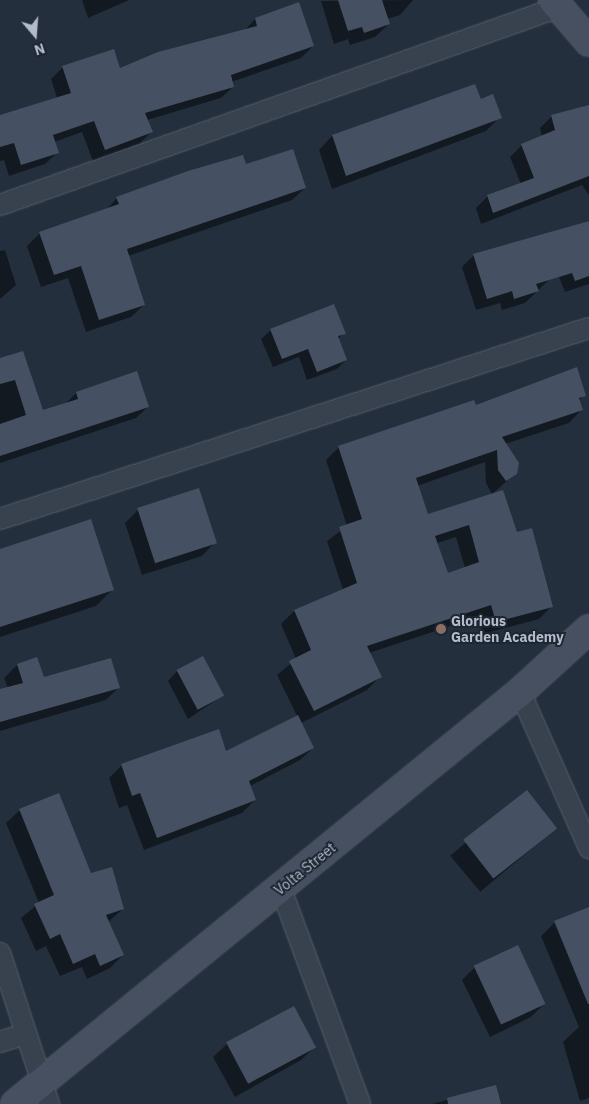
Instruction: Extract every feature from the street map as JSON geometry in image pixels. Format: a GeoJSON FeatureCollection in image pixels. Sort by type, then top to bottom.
{"type":"FeatureCollection","features":[{"type":"Feature","properties":{"kind":"street"},"geometry":{"type":"LineString","coordinates":[[0,205],[556,4],[589,42]]}},
{"type":"Feature","properties":{"kind":"street"},"geometry":{"type":"LineString","coordinates":[[0,520],[589,328]]}},
{"type":"Feature","properties":{"kind":"street","name":"Volta Street"},"geometry":{"type":"LineString","coordinates":[[15,1104],[46,1093],[281,889],[520,692],[589,629]]}},
{"type":"Feature","properties":{"kind":"street"},"geometry":{"type":"LineString","coordinates":[[520,692],[589,848]]}},
{"type":"Feature","properties":{"kind":"street"},"geometry":{"type":"LineString","coordinates":[[281,889],[360,1104]]}},
{"type":"Feature","properties":{"kind":"street"},"geometry":{"type":"LineString","coordinates":[[0,953],[46,1093]]}},
{"type":"Feature","properties":{"kind":"street"},"geometry":{"type":"LineString","coordinates":[[0,1042],[26,1034]]}},
{"type":"Feature","properties":{"kind":"building"},"geometry":{"type":"Polygon","coordinates":[[[338,0],[382,0],[390,24],[364,33],[362,27],[348,31],[338,0]]]}},
{"type":"Feature","properties":{"kind":"building"},"geometry":{"type":"Polygon","coordinates":[[[299,2],[314,46],[231,75],[234,87],[145,113],[153,132],[105,150],[94,121],[53,135],[59,153],[21,165],[14,143],[0,147],[0,115],[71,93],[62,66],[114,49],[120,68],[158,52],[257,26],[255,18],[299,2]]]}},
{"type":"Feature","properties":{"kind":"building"},"geometry":{"type":"Polygon","coordinates":[[[475,84],[481,99],[493,94],[502,118],[346,176],[332,135],[475,84]]]}},
{"type":"Feature","properties":{"kind":"building"},"geometry":{"type":"Polygon","coordinates":[[[589,105],[589,176],[493,213],[487,195],[534,178],[521,144],[555,130],[551,115],[589,105]]]}},
{"type":"Feature","properties":{"kind":"building"},"geometry":{"type":"Polygon","coordinates":[[[293,149],[306,188],[127,249],[145,305],[99,320],[81,266],[54,275],[39,232],[119,204],[116,197],[188,171],[243,155],[246,164],[293,149]]]}},
{"type":"Feature","properties":{"kind":"building"},"geometry":{"type":"Polygon","coordinates":[[[589,221],[589,276],[575,281],[572,273],[536,284],[539,291],[514,299],[512,291],[487,299],[473,254],[589,221]]]}},
{"type":"Feature","properties":{"kind":"building"},"geometry":{"type":"Polygon","coordinates":[[[334,304],[346,334],[338,336],[347,360],[317,372],[308,349],[282,359],[270,329],[334,304]]]}},
{"type":"Feature","properties":{"kind":"building"},"geometry":{"type":"Polygon","coordinates":[[[23,351],[43,410],[78,399],[76,392],[137,371],[149,407],[0,456],[0,424],[26,415],[15,380],[0,384],[0,358],[23,351]]]}},
{"type":"Feature","properties":{"kind":"building"},"geometry":{"type":"Polygon","coordinates":[[[577,367],[586,396],[579,398],[583,410],[502,437],[519,463],[517,474],[506,481],[498,470],[497,450],[416,478],[428,514],[503,490],[517,532],[532,528],[553,607],[496,622],[491,605],[367,646],[382,677],[314,711],[289,661],[311,650],[294,610],[357,583],[339,527],[362,519],[338,446],[474,400],[476,405],[577,367]],[[469,525],[435,536],[448,573],[479,562],[469,525]]]}},
{"type":"Feature","properties":{"kind":"building"},"geometry":{"type":"Polygon","coordinates":[[[199,488],[217,543],[155,563],[137,508],[199,488]]]}},
{"type":"Feature","properties":{"kind":"building"},"geometry":{"type":"Polygon","coordinates":[[[91,519],[114,590],[0,627],[0,549],[91,519]]]}},
{"type":"Feature","properties":{"kind":"building"},"geometry":{"type":"Polygon","coordinates":[[[203,656],[224,696],[198,710],[177,670],[203,656]]]}},
{"type":"Feature","properties":{"kind":"building"},"geometry":{"type":"Polygon","coordinates":[[[37,657],[44,677],[111,658],[120,688],[0,722],[0,689],[23,683],[17,664],[37,657]]]}},
{"type":"Feature","properties":{"kind":"building"},"geometry":{"type":"Polygon","coordinates":[[[298,715],[314,748],[249,781],[256,800],[157,838],[140,793],[132,796],[121,764],[219,729],[226,751],[298,715]]]}},
{"type":"Feature","properties":{"kind":"building"},"geometry":{"type":"Polygon","coordinates":[[[527,790],[557,829],[493,878],[463,840],[527,790]]]}},
{"type":"Feature","properties":{"kind":"building"},"geometry":{"type":"Polygon","coordinates":[[[59,793],[91,873],[112,867],[124,909],[106,915],[124,955],[100,966],[95,954],[73,964],[60,934],[50,939],[34,904],[54,895],[19,809],[59,793]]]}},
{"type":"Feature","properties":{"kind":"building"},"geometry":{"type":"Polygon","coordinates":[[[589,907],[589,1004],[588,1004],[554,921],[589,907]]]}},
{"type":"Feature","properties":{"kind":"building"},"geometry":{"type":"Polygon","coordinates":[[[518,945],[545,1004],[501,1025],[474,966],[518,945]]]}},
{"type":"Feature","properties":{"kind":"building"},"geometry":{"type":"Polygon","coordinates":[[[294,1006],[316,1047],[248,1084],[226,1042],[294,1006]]]}},
{"type":"Feature","properties":{"kind":"building"},"geometry":{"type":"Polygon","coordinates":[[[496,1085],[501,1104],[448,1104],[447,1098],[496,1085]]]}},
{"type":"Feature","properties":{"kind":"place","name":"Glorious Garden Academy"},"geometry":{"type":"Point","coordinates":[441,629]}}]}
